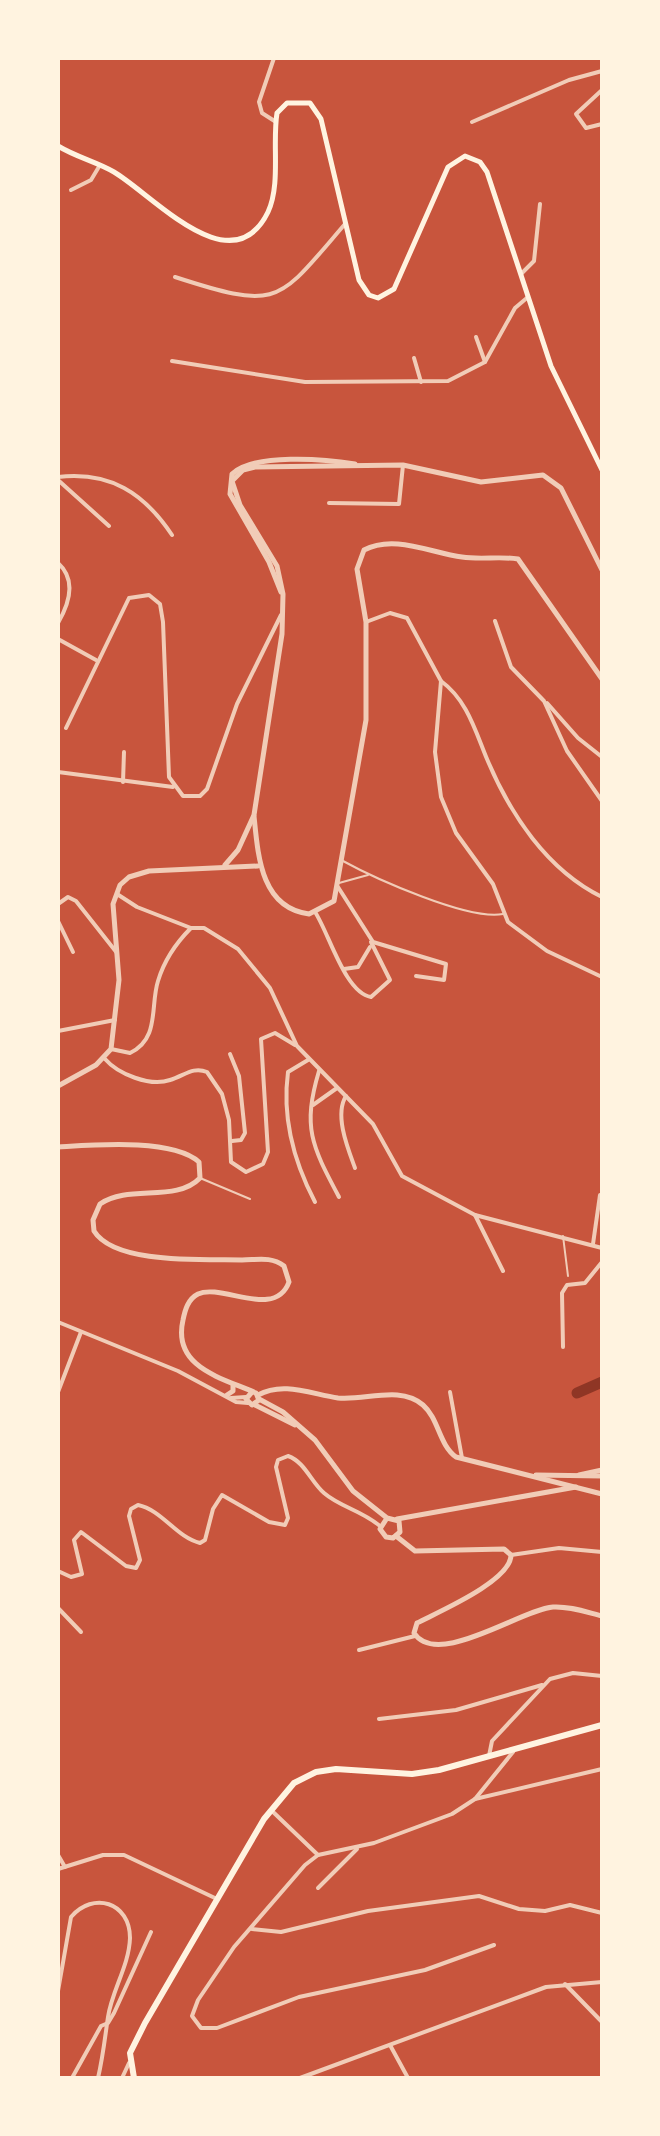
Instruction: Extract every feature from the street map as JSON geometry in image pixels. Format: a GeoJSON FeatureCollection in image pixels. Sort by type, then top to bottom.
{"type":"FeatureCollection","features":[{"type":"Feature","properties":{"kind":"highway"},"geometry":{"type":"LineString","coordinates":[[134,2078],[129,2063],[140,2031],[270,1810],[294,1783],[316,1772],[336,1769],[412,1774],[490,1757],[602,1725]]}},
{"type":"Feature","properties":{"kind":"main road"},"geometry":{"type":"LineString","coordinates":[[58,146],[100,165],[205,237],[238,239],[257,226],[269,209],[276,122],[280,109],[287,103],[303,101],[317,110],[359,280],[369,295],[383,298],[394,289],[448,167],[457,159],[475,159],[487,172],[551,366],[602,470]]}},
{"type":"Feature","properties":{"kind":"street"},"geometry":{"type":"LineString","coordinates":[[274,58],[259,102],[262,113],[276,122]]}},
{"type":"Feature","properties":{"kind":"street"},"geometry":{"type":"LineString","coordinates":[[472,122],[569,80],[602,71]]}},
{"type":"Feature","properties":{"kind":"street"},"geometry":{"type":"LineString","coordinates":[[602,90],[576,114],[586,128],[602,124]]}},
{"type":"Feature","properties":{"kind":"street"},"geometry":{"type":"LineString","coordinates":[[71,190],[91,180],[100,165]]}},
{"type":"Feature","properties":{"kind":"street"},"geometry":{"type":"LineString","coordinates":[[521,274],[534,261],[540,204]]}},
{"type":"Feature","properties":{"kind":"street"},"geometry":{"type":"LineString","coordinates":[[175,277],[244,297],[274,294],[299,279],[345,224]]}},
{"type":"Feature","properties":{"kind":"street"},"geometry":{"type":"LineString","coordinates":[[172,361],[305,382],[448,381],[485,362],[515,308],[528,297]]}},
{"type":"Feature","properties":{"kind":"street"},"geometry":{"type":"LineString","coordinates":[[476,337],[485,362]]}},
{"type":"Feature","properties":{"kind":"street"},"geometry":{"type":"LineString","coordinates":[[414,358],[421,382]]}},
{"type":"Feature","properties":{"kind":"street"},"geometry":{"type":"LineString","coordinates":[[602,570],[576,512],[549,477],[526,474],[470,481],[403,465],[267,461],[245,464],[232,474],[230,494],[269,562],[283,594],[282,634],[254,815],[258,866],[284,905],[302,913],[315,912],[334,901],[366,720],[366,622],[357,569],[364,550],[389,543],[463,558],[518,559],[602,679]]}},
{"type":"Feature","properties":{"kind":"street"},"geometry":{"type":"LineString","coordinates":[[329,503],[399,504],[403,465]]}},
{"type":"Feature","properties":{"kind":"street"},"geometry":{"type":"LineString","coordinates":[[58,479],[109,526]]}},
{"type":"Feature","properties":{"kind":"street"},"geometry":{"type":"LineString","coordinates":[[58,479],[106,480],[128,490],[144,499],[172,535]]}},
{"type":"Feature","properties":{"kind":"street"},"geometry":{"type":"LineString","coordinates":[[58,563],[69,580],[69,591],[58,623]]}},
{"type":"Feature","properties":{"kind":"street"},"geometry":{"type":"LineString","coordinates":[[66,728],[96,660],[129,598],[141,593],[154,597],[160,604],[163,622],[167,755],[173,787]]}},
{"type":"Feature","properties":{"kind":"street"},"geometry":{"type":"LineString","coordinates":[[366,622],[390,613],[407,618],[441,681],[452,689],[470,716],[506,798],[535,840],[559,869],[602,897]]}},
{"type":"Feature","properties":{"kind":"street"},"geometry":{"type":"LineString","coordinates":[[58,772],[173,787],[188,798],[200,796],[207,789],[237,704],[281,615]]}},
{"type":"Feature","properties":{"kind":"street"},"geometry":{"type":"LineString","coordinates":[[495,621],[508,664],[602,757]]}},
{"type":"Feature","properties":{"kind":"street"},"geometry":{"type":"LineString","coordinates":[[58,639],[96,660]]}},
{"type":"Feature","properties":{"kind":"street"},"geometry":{"type":"LineString","coordinates":[[441,681],[435,752],[441,797],[456,833],[493,884],[503,914],[515,928],[547,951],[602,977]]}},
{"type":"Feature","properties":{"kind":"street"},"geometry":{"type":"LineString","coordinates":[[544,701],[572,760],[602,801]]}},
{"type":"Feature","properties":{"kind":"street"},"geometry":{"type":"LineString","coordinates":[[123,782],[124,752]]}},
{"type":"Feature","properties":{"kind":"street"},"geometry":{"type":"LineString","coordinates":[[225,865],[238,850],[254,815]]}},
{"type":"Feature","properties":{"kind":"street"},"geometry":{"type":"LineString","coordinates":[[58,1086],[105,1059],[111,1049],[119,955],[113,917],[115,893],[129,877],[140,873],[225,865],[258,866]]}},
{"type":"Feature","properties":{"kind":"street"},"geometry":{"type":"LineString","coordinates":[[315,912],[344,969],[364,996],[375,995],[390,980],[338,886]]}},
{"type":"Feature","properties":{"kind":"street"},"geometry":{"type":"LineString","coordinates":[[115,893],[137,907],[191,928],[204,928],[238,949],[270,988],[297,1046],[380,1134],[402,1176],[475,1215],[602,1248]]}},
{"type":"Feature","properties":{"kind":"street"},"geometry":{"type":"LineString","coordinates":[[58,904],[68,897],[76,901],[119,955]]}},
{"type":"Feature","properties":{"kind":"street"},"geometry":{"type":"LineString","coordinates":[[58,921],[73,952]]}},
{"type":"Feature","properties":{"kind":"street"},"geometry":{"type":"LineString","coordinates":[[111,1049],[130,1053],[147,1038],[154,1021],[160,975],[176,944],[191,928]]}},
{"type":"Feature","properties":{"kind":"street"},"geometry":{"type":"LineString","coordinates":[[344,969],[358,967],[371,943]]}},
{"type":"Feature","properties":{"kind":"street"},"geometry":{"type":"LineString","coordinates":[[371,943],[446,962],[448,971],[444,980],[416,976]]}},
{"type":"Feature","properties":{"kind":"street"},"geometry":{"type":"LineString","coordinates":[[58,1031],[115,1020]]}},
{"type":"Feature","properties":{"kind":"street"},"geometry":{"type":"LineString","coordinates":[[105,1059],[127,1075],[162,1082],[194,1070],[207,1072],[222,1094],[232,1141],[229,1157],[234,1167],[246,1172],[263,1164],[268,1146],[259,1045],[265,1035],[275,1033],[297,1046]]}},
{"type":"Feature","properties":{"kind":"street"},"geometry":{"type":"LineString","coordinates":[[230,1054],[239,1076],[245,1133],[241,1140],[232,1141]]}},
{"type":"Feature","properties":{"kind":"street"},"geometry":{"type":"LineString","coordinates":[[308,1060],[288,1072],[287,1103],[292,1148],[315,1202]]}},
{"type":"Feature","properties":{"kind":"street"},"geometry":{"type":"LineString","coordinates":[[319,1071],[308,1121],[314,1148],[339,1197]]}},
{"type":"Feature","properties":{"kind":"street"},"geometry":{"type":"LineString","coordinates":[[312,1106],[337,1088]]}},
{"type":"Feature","properties":{"kind":"street"},"geometry":{"type":"LineString","coordinates":[[346,1096],[342,1103],[342,1119],[355,1168]]}},
{"type":"Feature","properties":{"kind":"street"},"geometry":{"type":"LineString","coordinates":[[58,1147],[120,1145],[164,1149],[199,1162],[200,1178],[177,1189],[109,1198],[100,1204],[93,1220],[96,1234],[112,1247],[180,1259],[273,1260],[284,1266],[289,1276],[287,1288],[270,1298],[203,1293],[191,1299],[180,1331],[183,1348],[210,1375],[234,1385],[276,1418],[296,1425],[321,1446],[353,1491],[387,1518],[397,1519],[577,1486]]}},
{"type":"Feature","properties":{"kind":"street"},"geometry":{"type":"LineString","coordinates":[[593,1244],[600,1195]]}},
{"type":"Feature","properties":{"kind":"street"},"geometry":{"type":"LineString","coordinates":[[475,1215],[503,1271]]}},
{"type":"Feature","properties":{"kind":"street"},"geometry":{"type":"LineString","coordinates":[[563,1347],[562,1293],[567,1285],[585,1283],[602,1262]]}},
{"type":"Feature","properties":{"kind":"street"},"geometry":{"type":"LineString","coordinates":[[58,1322],[229,1396],[254,1399],[269,1390],[289,1388],[338,1398],[397,1395],[412,1398],[426,1407],[451,1454],[463,1460],[602,1494]]}},
{"type":"Feature","properties":{"kind":"street"},"geometry":{"type":"LineString","coordinates":[[58,1392],[81,1332]]}},
{"type":"Feature","properties":{"kind":"street"},"geometry":{"type":"LineString","coordinates":[[229,1396],[234,1385]]}},
{"type":"Feature","properties":{"kind":"street"},"geometry":{"type":"LineString","coordinates":[[450,1392],[463,1460]]}},
{"type":"Feature","properties":{"kind":"street"},"geometry":{"type":"LineString","coordinates":[[58,1571],[71,1577],[82,1574],[74,1540],[81,1532],[126,1566],[136,1568],[140,1560],[129,1516],[131,1509],[138,1505],[148,1508],[189,1539],[200,1543],[205,1540],[215,1502],[222,1495],[269,1522],[285,1525],[288,1518],[276,1467],[278,1460],[288,1456],[300,1464],[323,1492],[337,1502],[363,1511],[380,1526],[386,1537],[396,1536],[415,1551],[504,1549],[511,1555],[559,1548],[602,1552]]}},
{"type":"Feature","properties":{"kind":"street"},"geometry":{"type":"LineString","coordinates":[[578,1476],[602,1470]]}},
{"type":"Feature","properties":{"kind":"street"},"geometry":{"type":"LineString","coordinates":[[531,1476],[602,1476]]}},
{"type":"Feature","properties":{"kind":"street"},"geometry":{"type":"LineString","coordinates":[[380,1526],[387,1518]]}},
{"type":"Feature","properties":{"kind":"street"},"geometry":{"type":"LineString","coordinates":[[396,1536],[401,1526],[397,1519]]}},
{"type":"Feature","properties":{"kind":"street"},"geometry":{"type":"LineString","coordinates":[[415,1636],[417,1623],[468,1598],[507,1567],[511,1555]]}},
{"type":"Feature","properties":{"kind":"street"},"geometry":{"type":"LineString","coordinates":[[359,1650],[415,1636],[436,1643],[475,1638],[527,1613],[553,1607],[602,1616]]}},
{"type":"Feature","properties":{"kind":"street"},"geometry":{"type":"LineString","coordinates":[[58,1608],[81,1632]]}},
{"type":"Feature","properties":{"kind":"street"},"geometry":{"type":"LineString","coordinates":[[379,1719],[470,1707],[573,1673],[602,1676]]}},
{"type":"Feature","properties":{"kind":"street"},"geometry":{"type":"LineString","coordinates":[[490,1757],[492,1741],[542,1685]]}},
{"type":"Feature","properties":{"kind":"street"},"geometry":{"type":"LineString","coordinates":[[475,1799],[514,1750]]}},
{"type":"Feature","properties":{"kind":"street"},"geometry":{"type":"LineString","coordinates":[[494,1945],[425,1970],[299,1997],[217,2028],[201,2028],[192,2016],[198,2000],[234,1947],[267,1905],[318,1855],[358,1847],[427,1826],[475,1799],[602,1769]]}},
{"type":"Feature","properties":{"kind":"street"},"geometry":{"type":"LineString","coordinates":[[270,1810],[318,1855]]}},
{"type":"Feature","properties":{"kind":"street"},"geometry":{"type":"LineString","coordinates":[[318,1888],[358,1847]]}},
{"type":"Feature","properties":{"kind":"street"},"geometry":{"type":"LineString","coordinates":[[58,1855],[65,1867]]}},
{"type":"Feature","properties":{"kind":"street"},"geometry":{"type":"LineString","coordinates":[[58,1869],[103,1855],[124,1855],[217,1899]]}},
{"type":"Feature","properties":{"kind":"street"},"geometry":{"type":"LineString","coordinates":[[251,1929],[281,1932],[368,1911],[479,1896],[519,1909],[545,1911],[570,1905],[602,1913]]}},
{"type":"Feature","properties":{"kind":"street"},"geometry":{"type":"LineString","coordinates":[[58,1991],[71,1917],[90,1902],[105,1901],[113,1905],[125,1917],[130,1936],[98,2078]]}},
{"type":"Feature","properties":{"kind":"street"},"geometry":{"type":"LineString","coordinates":[[72,2078],[101,2026],[108,2023],[151,1932]]}},
{"type":"Feature","properties":{"kind":"street"},"geometry":{"type":"LineString","coordinates":[[300,2078],[505,2001],[565,1984],[602,1982]]}},
{"type":"Feature","properties":{"kind":"street"},"geometry":{"type":"LineString","coordinates":[[565,1984],[602,2022]]}},
{"type":"Feature","properties":{"kind":"street"},"geometry":{"type":"LineString","coordinates":[[390,2045],[408,2078]]}},
{"type":"Feature","properties":{"kind":"street"},"geometry":{"type":"LineString","coordinates":[[122,2078],[129,2063]]}},
{"type":"Feature","properties":{"kind":"lane"},"geometry":{"type":"LineString","coordinates":[[341,860],[368,875],[482,914],[503,914]]}},
{"type":"Feature","properties":{"kind":"lane"},"geometry":{"type":"LineString","coordinates":[[338,886],[368,875]]}},
{"type":"Feature","properties":{"kind":"lane"},"geometry":{"type":"LineString","coordinates":[[200,1178],[250,1199]]}},
{"type":"Feature","properties":{"kind":"lane"},"geometry":{"type":"LineString","coordinates":[[563,1236],[568,1276]]}},
{"type":"Feature","properties":{"kind":"waterway"},"geometry":{"type":"LineString","coordinates":[[577,1393],[602,1382]]}}]}
